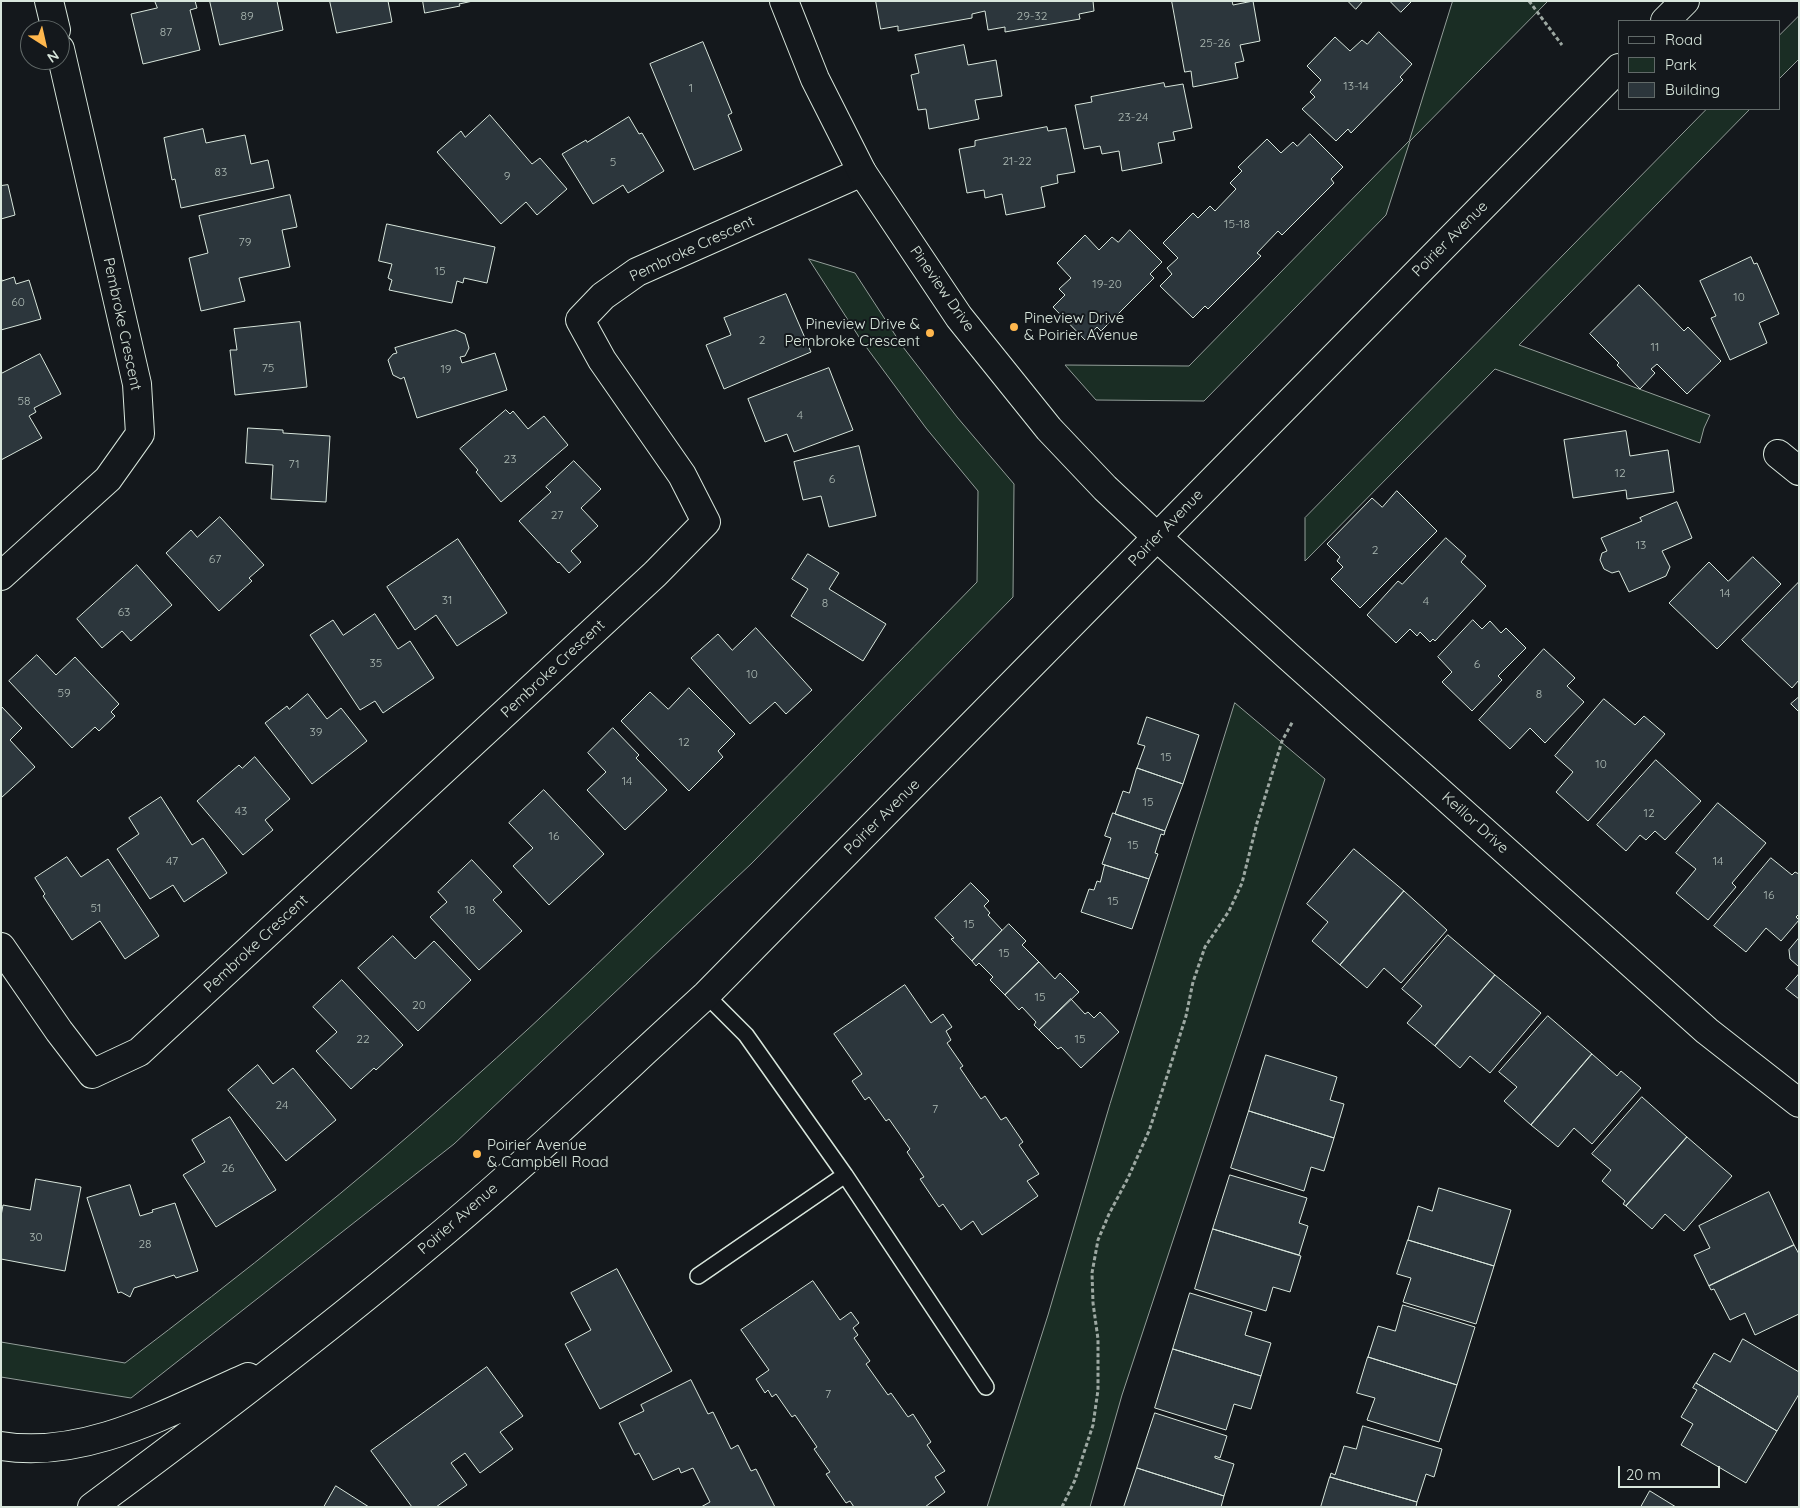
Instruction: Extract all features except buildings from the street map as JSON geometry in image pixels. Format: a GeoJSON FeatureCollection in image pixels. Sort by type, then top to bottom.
{"type":"FeatureCollection","features":[{"type":"Feature","properties":{"kind":"street"},"geometry":{"type":"LineString","coordinates":[[49,1],[54,20]]}},
{"type":"Feature","properties":{"kind":"street","name":"Pineview Drive"},"geometry":{"type":"LineString","coordinates":[[784,1],[815,79],[862,172],[960,317],[1043,421],[1100,483],[1157,537]]}},
{"type":"Feature","properties":{"kind":"street"},"geometry":{"type":"LineString","coordinates":[[1666,20],[1684,1]]}},
{"type":"Feature","properties":{"kind":"street","name":"Poirier Avenue"},"geometry":{"type":"LineString","coordinates":[[92,1507],[288,1360],[433,1242],[706,995],[1618,69]]}},
{"type":"Feature","properties":{"kind":"street","name":"Pembroke Crescent"},"geometry":{"type":"LineString","coordinates":[[1,576],[108,479],[140,434],[137,384],[65,70]]}},
{"type":"Feature","properties":{"kind":"street","name":"Pembroke Crescent"},"geometry":{"type":"LineString","coordinates":[[1,947],[59,1031],[92,1074],[138,1052],[655,574],[706,522],[682,475],[602,360],[580,320],[603,296],[636,272],[862,172]]}},
{"type":"Feature","properties":{"kind":"street","name":"Keillor Drive"},"geometry":{"type":"LineString","coordinates":[[1157,537],[1707,1031],[1799,1103]]}},
{"type":"Feature","properties":{"kind":"street"},"geometry":{"type":"LineString","coordinates":[[1,1446],[14,1448],[63,1447],[120,1433],[288,1360]]}},
{"type":"Feature","properties":{"kind":"lane"},"geometry":{"type":"LineString","coordinates":[[706,995],[746,1036],[845,1175],[986,1387]]}},
{"type":"Feature","properties":{"kind":"lane"},"geometry":{"type":"LineString","coordinates":[[698,1276],[845,1175]]}},
{"type":"Feature","properties":{"kind":"path"},"geometry":{"type":"LineString","coordinates":[[1529,1],[1562,45]]}},
{"type":"Feature","properties":{"kind":"path"},"geometry":{"type":"LineString","coordinates":[[1062,1507],[1075,1480],[1093,1425],[1098,1390],[1098,1339],[1093,1303],[1092,1273],[1098,1240],[1149,1131],[1173,1059],[1186,1016],[1193,982],[1205,946],[1228,911],[1242,883],[1257,822],[1282,741],[1293,721]]}},
{"type":"Feature","properties":{"kind":"green space"},"geometry":{"type":"Polygon","coordinates":[[[1453,1],[1548,1],[1410,141],[1386,215],[1204,401],[1096,400],[1065,365],[1189,366],[1409,141],[1453,1]]]}},
{"type":"Feature","properties":{"kind":"green space"},"geometry":{"type":"Polygon","coordinates":[[[1799,16],[1799,59],[1780,78],[1780,35],[1799,16]]]}},
{"type":"Feature","properties":{"kind":"green space"},"geometry":{"type":"Polygon","coordinates":[[[1706,110],[1749,110],[1519,345],[1710,415],[1700,443],[1495,369],[1305,561],[1305,518],[1706,110]]]}},
{"type":"Feature","properties":{"kind":"green space"},"geometry":{"type":"Polygon","coordinates":[[[809,259],[855,273],[903,347],[957,417],[1014,484],[1013,597],[752,863],[454,1144],[131,1398],[1,1377],[1,1342],[125,1363],[297,1229],[381,1160],[463,1088],[596,966],[724,840],[977,582],[978,491],[926,428],[861,340],[809,259]]]}},
{"type":"Feature","properties":{"kind":"green space"},"geometry":{"type":"Polygon","coordinates":[[[1235,703],[1325,779],[1122,1395],[1090,1507],[987,1507],[1048,1315],[1110,1104],[1235,703]]]}},
{"type":"Feature","properties":{"kind":"place","name":"Pineview Drive & Poirier Avenue"},"geometry":{"type":"Point","coordinates":[1014,327]}},
{"type":"Feature","properties":{"kind":"place","name":"Pineview Drive & Pembroke Crescent"},"geometry":{"type":"Point","coordinates":[930,333]}},
{"type":"Feature","properties":{"kind":"place","name":"Poirier Avenue & Campbell Road"},"geometry":{"type":"Point","coordinates":[477,1154]}}]}
